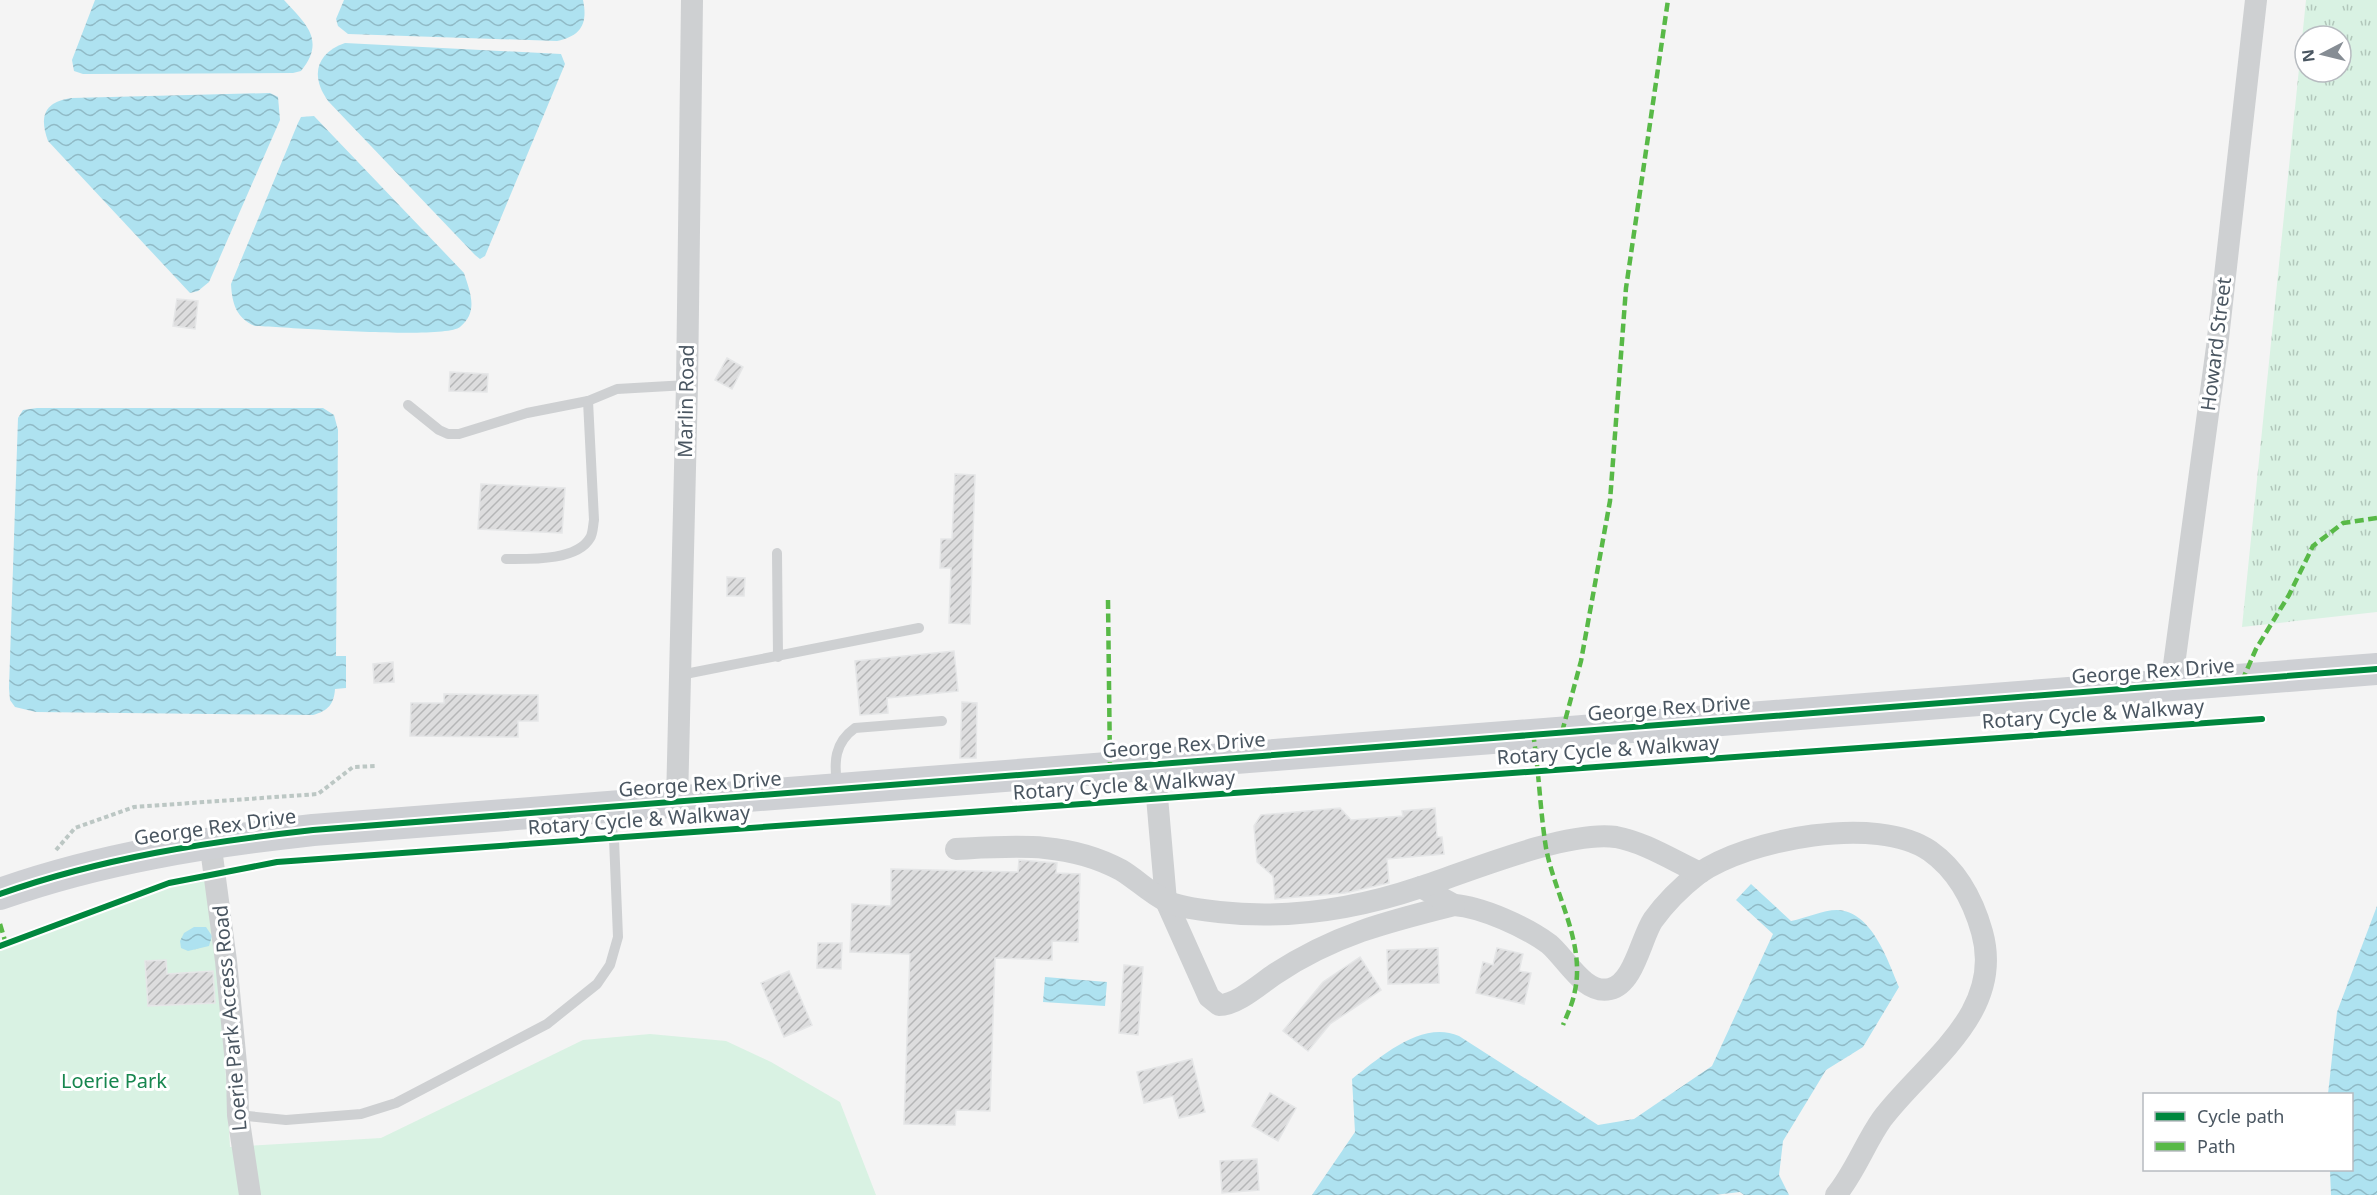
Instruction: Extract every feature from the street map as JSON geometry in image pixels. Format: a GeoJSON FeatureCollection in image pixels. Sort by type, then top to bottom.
{"type":"FeatureCollection","features":[{"type":"Feature","properties":{"kind":"street","name":"Marlin Road"},"geometry":{"type":"LineString","coordinates":[[677,802],[687,385],[692,0]]}},
{"type":"Feature","properties":{"kind":"street","name":"Howard Street"},"geometry":{"type":"LineString","coordinates":[[2171,687],[2217,347],[2256,0]]}},
{"type":"Feature","properties":{"kind":"street","name":"George Rex Drive"},"geometry":{"type":"LineString","coordinates":[[0,894],[122,858],[210,841],[313,830],[837,791],[1154,762],[2171,687],[2377,669]]}},
{"type":"Feature","properties":{"kind":"street"},"geometry":{"type":"LineString","coordinates":[[1154,762],[1166,901],[1209,998],[1214,1004],[1223,1006],[1303,956],[1341,937],[1454,905],[1473,907],[1529,933],[1548,944],[1588,984],[1601,990],[1609,990],[1616,987],[1628,974],[1651,923],[1672,894],[1700,873],[1748,849],[1788,840],[1843,832],[1898,838],[1928,850],[1953,871],[1974,905],[1985,944],[1984,981],[1973,1010],[1958,1035],[1882,1120],[1836,1195]]}},
{"type":"Feature","properties":{"kind":"street"},"geometry":{"type":"LineString","coordinates":[[956,849],[1028,845],[1085,854],[1121,870],[1166,901],[1200,910],[1249,915],[1317,913],[1421,887],[1546,846],[1587,837],[1616,837],[1650,849],[1700,873]]}},
{"type":"Feature","properties":{"kind":"street","name":"Loerie Park Access Road"},"geometry":{"type":"LineString","coordinates":[[210,841],[226,961],[238,1115],[250,1195]]}},
{"type":"Feature","properties":{"kind":"street"},"geometry":{"type":"LineString","coordinates":[[1421,887],[1454,905]]}},
{"type":"Feature","properties":{"kind":"lane"},"geometry":{"type":"LineString","coordinates":[[408,405],[439,430],[448,434],[459,434],[527,413],[588,401],[617,389],[687,385]]}},
{"type":"Feature","properties":{"kind":"lane"},"geometry":{"type":"LineString","coordinates":[[506,559],[561,556],[583,545],[590,538],[594,520],[588,401]]}},
{"type":"Feature","properties":{"kind":"lane"},"geometry":{"type":"LineString","coordinates":[[777,553],[778,657]]}},
{"type":"Feature","properties":{"kind":"lane"},"geometry":{"type":"LineString","coordinates":[[680,675],[919,628]]}},
{"type":"Feature","properties":{"kind":"lane"},"geometry":{"type":"LineString","coordinates":[[837,791],[836,753],[845,736],[855,728],[942,721]]}},
{"type":"Feature","properties":{"kind":"lane"},"geometry":{"type":"LineString","coordinates":[[238,1115],[285,1120],[332,1118],[361,1114],[396,1103],[547,1024],[597,984],[610,965],[618,937],[614,839],[608,807]]}},
{"type":"Feature","properties":{"kind":"path"},"geometry":{"type":"LineString","coordinates":[[53,854],[75,828],[134,807],[318,794],[353,767],[377,766]]}},
{"type":"Feature","properties":{"kind":"green space"},"geometry":{"type":"Polygon","coordinates":[[[2306,0],[2377,0],[2377,612],[2242,627],[2297,84],[2353,84],[2353,24],[2304,24],[2306,0]]]}},
{"type":"Feature","properties":{"kind":"green space","name":"Loerie Park"},"geometry":{"type":"Polygon","coordinates":[[[214,873],[230,1147],[381,1138],[583,1040],[650,1034],[726,1041],[771,1062],[840,1102],[876,1195],[0,1195],[0,947],[56,925],[214,873]]]}},
{"type":"Feature","properties":{"kind":"water"},"geometry":{"type":"Polygon","coordinates":[[[95,0],[284,0],[306,25],[312,41],[312,50],[301,71],[293,73],[83,74],[74,71],[72,60],[95,0]]]}},
{"type":"Feature","properties":{"kind":"water"},"geometry":{"type":"Polygon","coordinates":[[[344,0],[583,0],[584,16],[581,28],[577,32],[557,41],[348,34],[338,26],[336,19],[344,0]]]}},
{"type":"Feature","properties":{"kind":"water"},"geometry":{"type":"Polygon","coordinates":[[[345,43],[561,54],[565,64],[485,256],[480,259],[475,255],[322,92],[318,74],[322,59],[335,47],[345,43]]]}},
{"type":"Feature","properties":{"kind":"water"},"geometry":{"type":"Polygon","coordinates":[[[270,93],[278,97],[280,120],[209,282],[198,291],[190,293],[48,141],[45,132],[46,112],[55,103],[72,98],[270,93]]]}},
{"type":"Feature","properties":{"kind":"water"},"geometry":{"type":"Polygon","coordinates":[[[314,116],[464,273],[471,308],[466,321],[460,327],[448,331],[396,333],[255,326],[239,314],[232,297],[231,284],[298,123],[301,117],[314,116]]]}},
{"type":"Feature","properties":{"kind":"water"},"geometry":{"type":"Polygon","coordinates":[[[37,408],[323,408],[334,415],[338,430],[336,656],[346,656],[346,688],[335,689],[329,706],[313,715],[36,712],[15,707],[10,700],[9,688],[18,418],[23,410],[37,408]]]}},
{"type":"Feature","properties":{"kind":"water"},"geometry":{"type":"Polygon","coordinates":[[[1751,884],[1791,921],[1837,910],[1860,919],[1884,951],[1899,987],[1863,1047],[1826,1070],[1783,1141],[1779,1175],[1789,1195],[1744,1195],[1740,1192],[1714,1195],[1312,1195],[1355,1132],[1352,1079],[1402,1043],[1416,1037],[1445,1032],[1459,1036],[1598,1125],[1634,1119],[1712,1066],[1773,934],[1736,900],[1751,884]]]}},
{"type":"Feature","properties":{"kind":"water"},"geometry":{"type":"Polygon","coordinates":[[[2377,906],[2377,1195],[2331,1195],[2330,1171],[2353,1171],[2353,1093],[2328,1093],[2337,1012],[2377,906]]]}},
{"type":"Feature","properties":{"kind":"water"},"geometry":{"type":"Polygon","coordinates":[[[194,927],[206,927],[212,936],[209,946],[188,951],[181,948],[180,941],[184,933],[194,927]]]}},
{"type":"Feature","properties":{"kind":"water"},"geometry":{"type":"Polygon","coordinates":[[[1045,977],[1107,982],[1105,1006],[1043,1002],[1045,977]]]}},
{"type":"Feature","properties":{"kind":"building"},"geometry":{"type":"Polygon","coordinates":[[[177,299],[198,301],[195,329],[173,326],[177,299]]]}},
{"type":"Feature","properties":{"kind":"building"},"geometry":{"type":"Polygon","coordinates":[[[727,358],[743,367],[732,389],[715,380],[727,358]]]}},
{"type":"Feature","properties":{"kind":"building"},"geometry":{"type":"Polygon","coordinates":[[[450,372],[488,374],[487,392],[449,391],[450,372]]]}},
{"type":"Feature","properties":{"kind":"building"},"geometry":{"type":"Polygon","coordinates":[[[955,474],[975,475],[970,624],[949,623],[951,568],[940,568],[941,539],[952,539],[955,474]]]}},
{"type":"Feature","properties":{"kind":"building"},"geometry":{"type":"Polygon","coordinates":[[[481,484],[565,488],[562,533],[478,529],[481,484]]]}},
{"type":"Feature","properties":{"kind":"building"},"geometry":{"type":"Polygon","coordinates":[[[727,577],[745,578],[744,596],[727,596],[727,577]]]}},
{"type":"Feature","properties":{"kind":"building"},"geometry":{"type":"Polygon","coordinates":[[[954,651],[958,691],[887,698],[888,713],[860,715],[855,661],[954,651]]]}},
{"type":"Feature","properties":{"kind":"building"},"geometry":{"type":"Polygon","coordinates":[[[393,662],[394,682],[374,683],[373,664],[393,662]]]}},
{"type":"Feature","properties":{"kind":"building"},"geometry":{"type":"Polygon","coordinates":[[[444,694],[538,695],[538,721],[518,721],[518,737],[410,736],[411,703],[444,703],[444,694]]]}},
{"type":"Feature","properties":{"kind":"building"},"geometry":{"type":"Polygon","coordinates":[[[962,702],[977,703],[976,758],[960,758],[962,702]]]}},
{"type":"Feature","properties":{"kind":"building"},"geometry":{"type":"Polygon","coordinates":[[[1340,808],[1351,820],[1403,816],[1402,811],[1435,808],[1437,837],[1442,837],[1444,854],[1387,859],[1389,883],[1345,893],[1275,899],[1273,876],[1257,862],[1254,826],[1261,815],[1340,808]]]}},
{"type":"Feature","properties":{"kind":"building"},"geometry":{"type":"Polygon","coordinates":[[[1019,860],[1057,863],[1056,873],[1080,874],[1078,942],[1052,941],[1052,960],[995,958],[990,1111],[956,1110],[955,1125],[904,1124],[910,954],[850,952],[852,904],[891,906],[891,869],[1018,872],[1019,860]]]}},
{"type":"Feature","properties":{"kind":"building"},"geometry":{"type":"Polygon","coordinates":[[[818,943],[842,943],[841,969],[817,968],[818,943]]]}},
{"type":"Feature","properties":{"kind":"building"},"geometry":{"type":"Polygon","coordinates":[[[1438,948],[1439,983],[1388,984],[1387,950],[1438,948]]]}},
{"type":"Feature","properties":{"kind":"building"},"geometry":{"type":"Polygon","coordinates":[[[1497,948],[1523,954],[1519,971],[1531,973],[1524,1004],[1476,993],[1483,962],[1493,965],[1497,948]]]}},
{"type":"Feature","properties":{"kind":"building"},"geometry":{"type":"Polygon","coordinates":[[[1360,957],[1381,990],[1330,1024],[1308,1051],[1283,1031],[1323,982],[1360,957]]]}},
{"type":"Feature","properties":{"kind":"building"},"geometry":{"type":"Polygon","coordinates":[[[166,960],[167,974],[213,971],[215,1003],[148,1006],[145,961],[166,960]]]}},
{"type":"Feature","properties":{"kind":"building"},"geometry":{"type":"Polygon","coordinates":[[[1124,965],[1143,967],[1138,1035],[1119,1033],[1124,965]]]}},
{"type":"Feature","properties":{"kind":"building"},"geometry":{"type":"Polygon","coordinates":[[[789,971],[812,1025],[784,1037],[761,983],[789,971]]]}},
{"type":"Feature","properties":{"kind":"building"},"geometry":{"type":"Polygon","coordinates":[[[1192,1059],[1205,1112],[1179,1118],[1173,1096],[1144,1103],[1137,1072],[1192,1059]]]}},
{"type":"Feature","properties":{"kind":"building"},"geometry":{"type":"Polygon","coordinates":[[[1270,1093],[1296,1108],[1278,1141],[1252,1126],[1270,1093]]]}},
{"type":"Feature","properties":{"kind":"building"},"geometry":{"type":"Polygon","coordinates":[[[1257,1159],[1259,1190],[1222,1193],[1220,1161],[1257,1159]]]}},
{"type":"Feature","properties":{"kind":"marked path"},"geometry":{"type":"LineString","coordinates":[[1562,732],[1581,661],[1610,501],[1626,288],[1668,0]]}},
{"type":"Feature","properties":{"kind":"marked path"},"geometry":{"type":"LineString","coordinates":[[2242,681],[2256,649],[2289,595],[2313,546],[2343,523],[2377,518]]}},
{"type":"Feature","properties":{"kind":"marked path"},"geometry":{"type":"LineString","coordinates":[[1108,600],[1110,767]]}},
{"type":"Feature","properties":{"kind":"marked path"},"geometry":{"type":"LineString","coordinates":[[1533,733],[1546,848],[1573,939],[1576,958],[1577,976],[1574,995],[1563,1025]]}},
{"type":"Feature","properties":{"kind":"marked path"},"geometry":{"type":"LineString","coordinates":[[0,924],[6,944]]}},
{"type":"Feature","properties":{"kind":"cycle path","name":"Rotary Cycle & Walkway"},"geometry":{"type":"LineString","coordinates":[[0,894],[77,870],[155,853],[313,830],[2377,669]]}},
{"type":"Feature","properties":{"kind":"cycle path","name":"Rotary Cycle & Walkway"},"geometry":{"type":"LineString","coordinates":[[0,946],[169,883],[277,862],[2262,719]]}}]}
